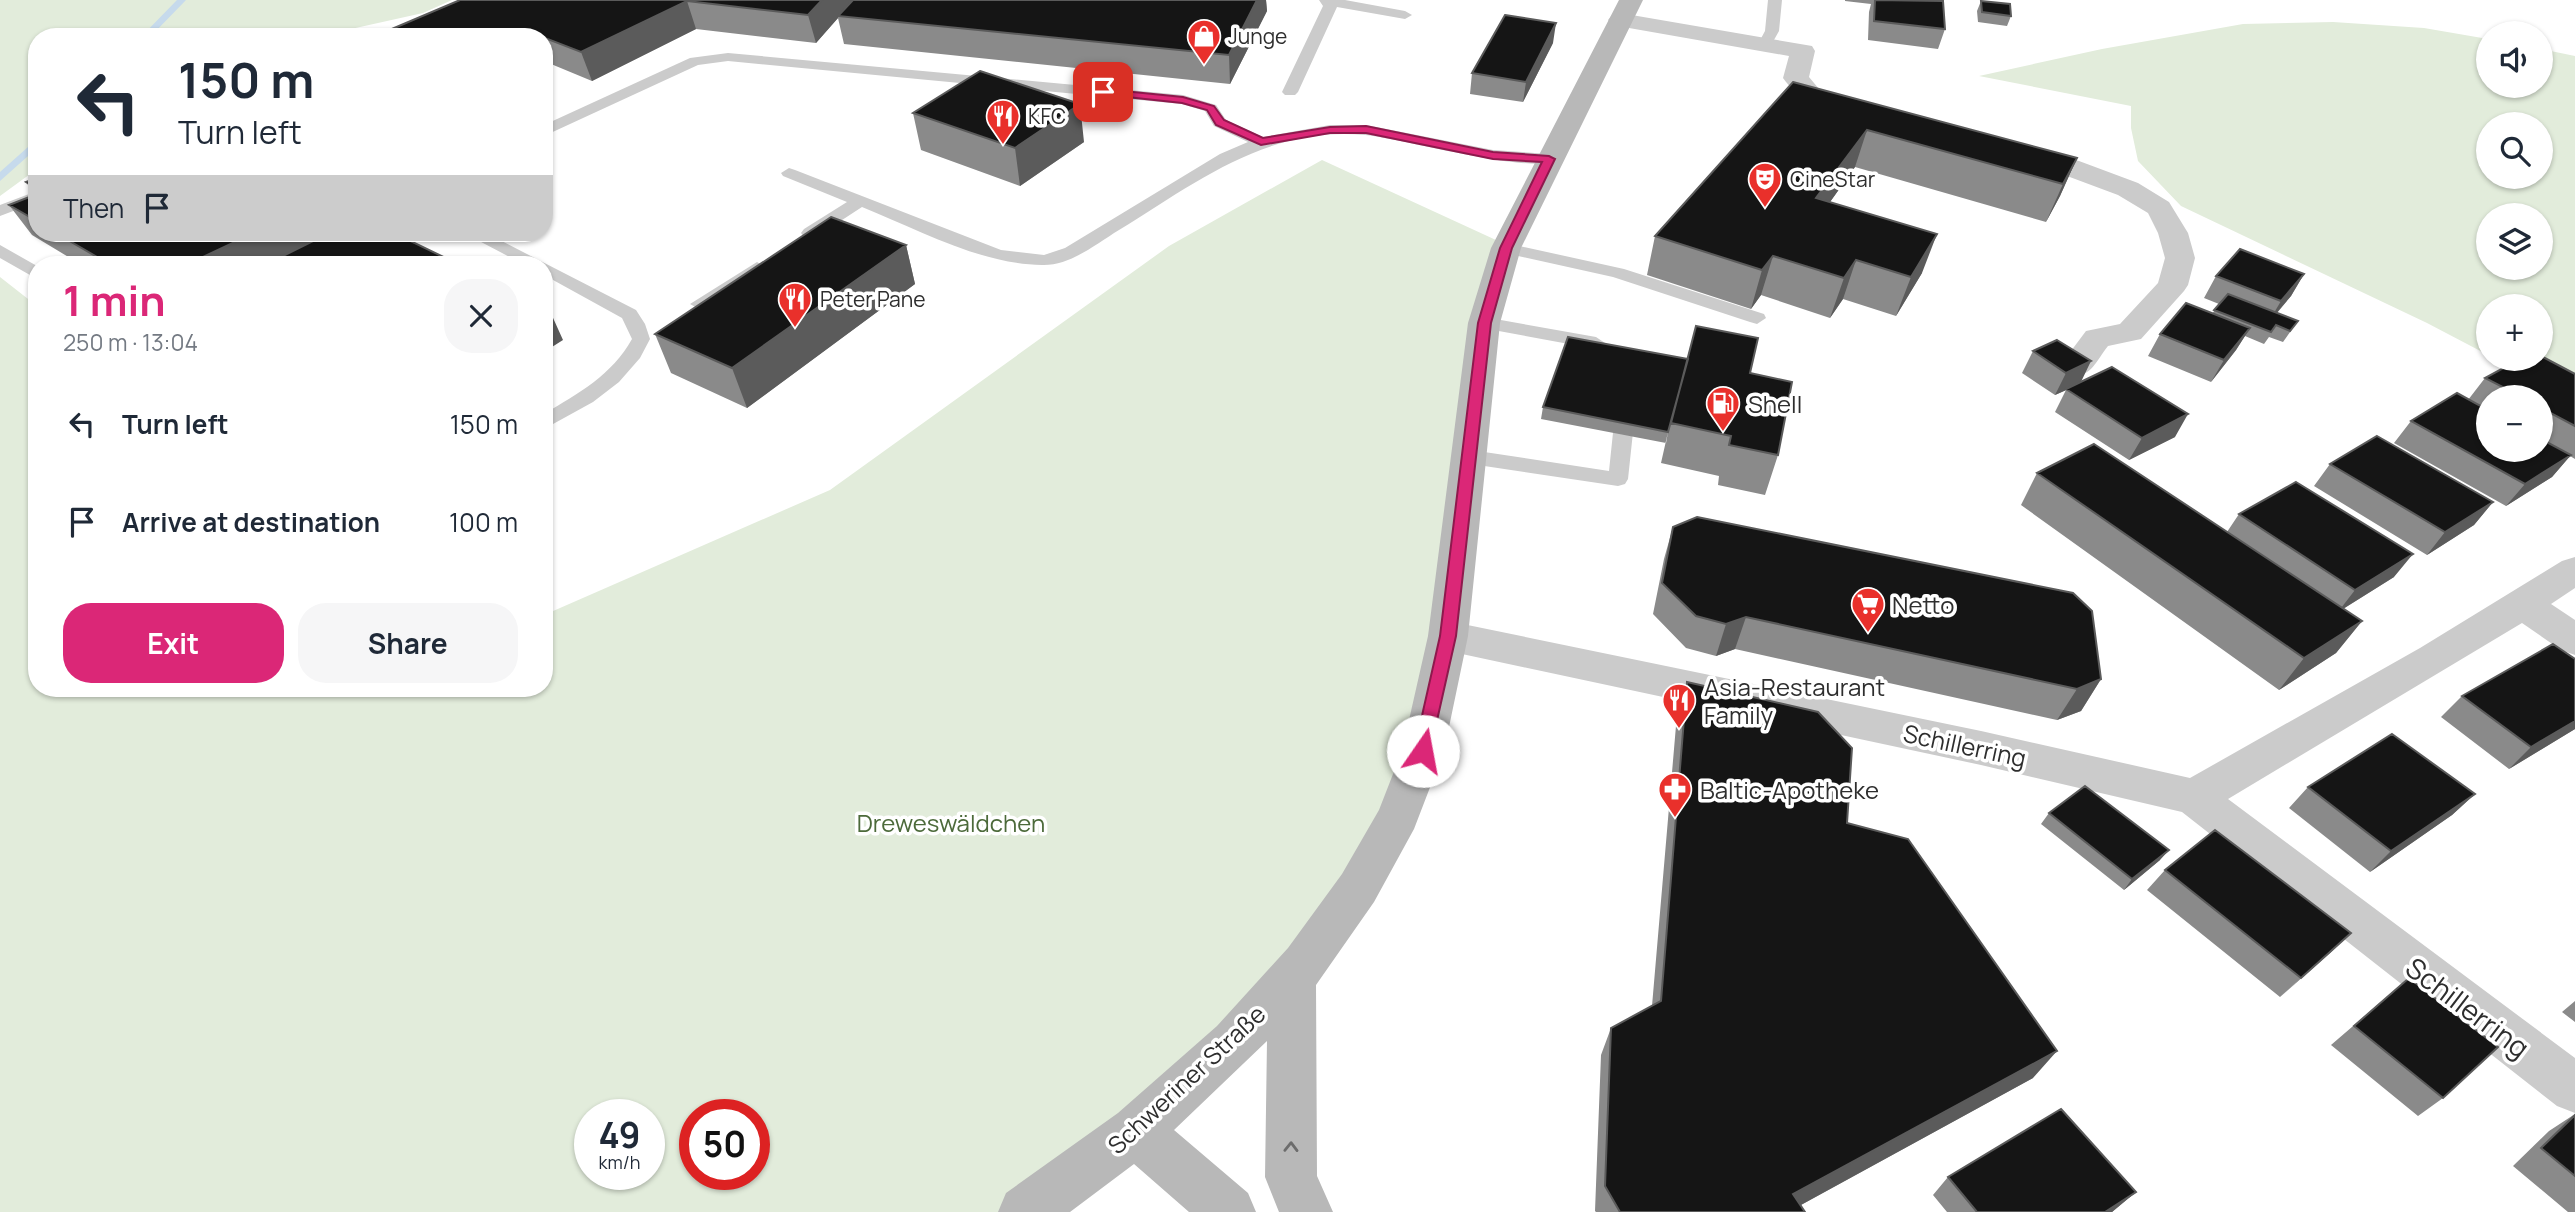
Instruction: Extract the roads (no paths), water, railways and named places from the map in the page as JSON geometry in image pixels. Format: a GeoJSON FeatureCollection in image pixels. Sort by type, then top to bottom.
{"type":"FeatureCollection","features":[{"type":"Feature","properties":{"kind":"main road","name":"Schweriner Straße"},"geometry":{"type":"LineString","coordinates":[[1025,1212],[1136,1131],[1234,1042],[1292,977],[1358,888],[1399,816],[1423,751],[1448,636],[1471,457],[1484,323],[1506,248],[1626,10]]}},
{"type":"Feature","properties":{"kind":"main road"},"geometry":{"type":"LineString","coordinates":[[1292,977],[1291,1177],[1306,1212]]}},
{"type":"Feature","properties":{"kind":"main road"},"geometry":{"type":"LineString","coordinates":[[1136,1131],[1229,1212]]}},
{"type":"Feature","properties":{"kind":"street","name":"Schweriner Straße"},"geometry":{"type":"LineString","coordinates":[[1626,10],[1803,51],[1796,78],[1810,94],[1873,116]]}},
{"type":"Feature","properties":{"kind":"street"},"geometry":{"type":"LineString","coordinates":[[1991,147],[2069,167],[2128,189],[2159,208],[2173,233],[2180,258],[2173,285],[2130,332],[2097,338],[2075,367]]}},
{"type":"Feature","properties":{"kind":"street"},"geometry":{"type":"LineString","coordinates":[[2194,797],[2523,605],[2575,570]]}},
{"type":"Feature","properties":{"kind":"street"},"geometry":{"type":"LineString","coordinates":[[2523,605],[2575,639]]}},
{"type":"Feature","properties":{"kind":"street","name":"Schillerring"},"geometry":{"type":"LineString","coordinates":[[1448,636],[1981,748],[2194,797],[2575,1089]]}},
{"type":"Feature","properties":{"kind":"lane"},"geometry":{"type":"LineString","coordinates":[[1290,92],[1326,19],[1327,0],[1405,15]]}},
{"type":"Feature","properties":{"kind":"lane"},"geometry":{"type":"LineString","coordinates":[[1765,44],[1772,31],[1776,0]]}},
{"type":"Feature","properties":{"kind":"lane"},"geometry":{"type":"LineString","coordinates":[[553,127],[695,61],[728,57],[1183,100],[1210,108],[1220,122],[1261,142]]}},
{"type":"Feature","properties":{"kind":"lane"},"geometry":{"type":"LineString","coordinates":[[789,173],[998,256],[1045,260],[1071,252],[1226,157],[1261,142],[1330,130],[1366,130],[1493,155],[1549,159]]}},
{"type":"Feature","properties":{"kind":"lane"},"geometry":{"type":"LineString","coordinates":[[0,211],[28,199]]}},
{"type":"Feature","properties":{"kind":"lane"},"geometry":{"type":"LineString","coordinates":[[791,245],[860,201]]}},
{"type":"Feature","properties":{"kind":"lane"},"geometry":{"type":"LineString","coordinates":[[491,242],[520,256]]}},
{"type":"Feature","properties":{"kind":"lane"},"geometry":{"type":"LineString","coordinates":[[1506,248],[1618,273],[1757,318]]}},
{"type":"Feature","properties":{"kind":"lane"},"geometry":{"type":"LineString","coordinates":[[0,250],[28,268]]}},
{"type":"Feature","properties":{"kind":"lane"},"geometry":{"type":"LineString","coordinates":[[699,304],[768,260]]}},
{"type":"Feature","properties":{"kind":"lane"},"geometry":{"type":"LineString","coordinates":[[553,273],[629,314],[641,339],[632,359],[618,375],[553,418]]}},
{"type":"Feature","properties":{"kind":"lane"},"geometry":{"type":"LineString","coordinates":[[1484,323],[1618,347]]}},
{"type":"Feature","properties":{"kind":"lane"},"geometry":{"type":"LineString","coordinates":[[1471,457],[1618,479],[1627,388]]}},
{"type":"Feature","properties":{"kind":"waterway"},"geometry":{"type":"LineString","coordinates":[[154,28],[182,0]]}},
{"type":"Feature","properties":{"kind":"waterway"},"geometry":{"type":"LineString","coordinates":[[0,178],[28,151]]}},
{"type":"Feature","properties":{"kind":"place","name":"Junge"},"geometry":{"type":"Point","coordinates":[1204,66]}},
{"type":"Feature","properties":{"kind":"place","name":"KFC"},"geometry":{"type":"Point","coordinates":[1003,146]}},
{"type":"Feature","properties":{"kind":"place","name":"CineStar"},"geometry":{"type":"Point","coordinates":[1765,209]}},
{"type":"Feature","properties":{"kind":"place","name":"Peter Pane"},"geometry":{"type":"Point","coordinates":[795,329]}},
{"type":"Feature","properties":{"kind":"place","name":"Shell"},"geometry":{"type":"Point","coordinates":[1723,433]}},
{"type":"Feature","properties":{"kind":"place","name":"Netto"},"geometry":{"type":"Point","coordinates":[1868,634]}},
{"type":"Feature","properties":{"kind":"place","name":"Asia-Restaurant Family"},"geometry":{"type":"Point","coordinates":[1679,730]}},
{"type":"Feature","properties":{"kind":"place","name":"Baltic-Apotheke"},"geometry":{"type":"Point","coordinates":[1675,819]}},
{"type":"Feature","properties":{"kind":"park label","name":"Dreweswäldchen"},"geometry":{"type":"Point","coordinates":[951,822]}}]}
